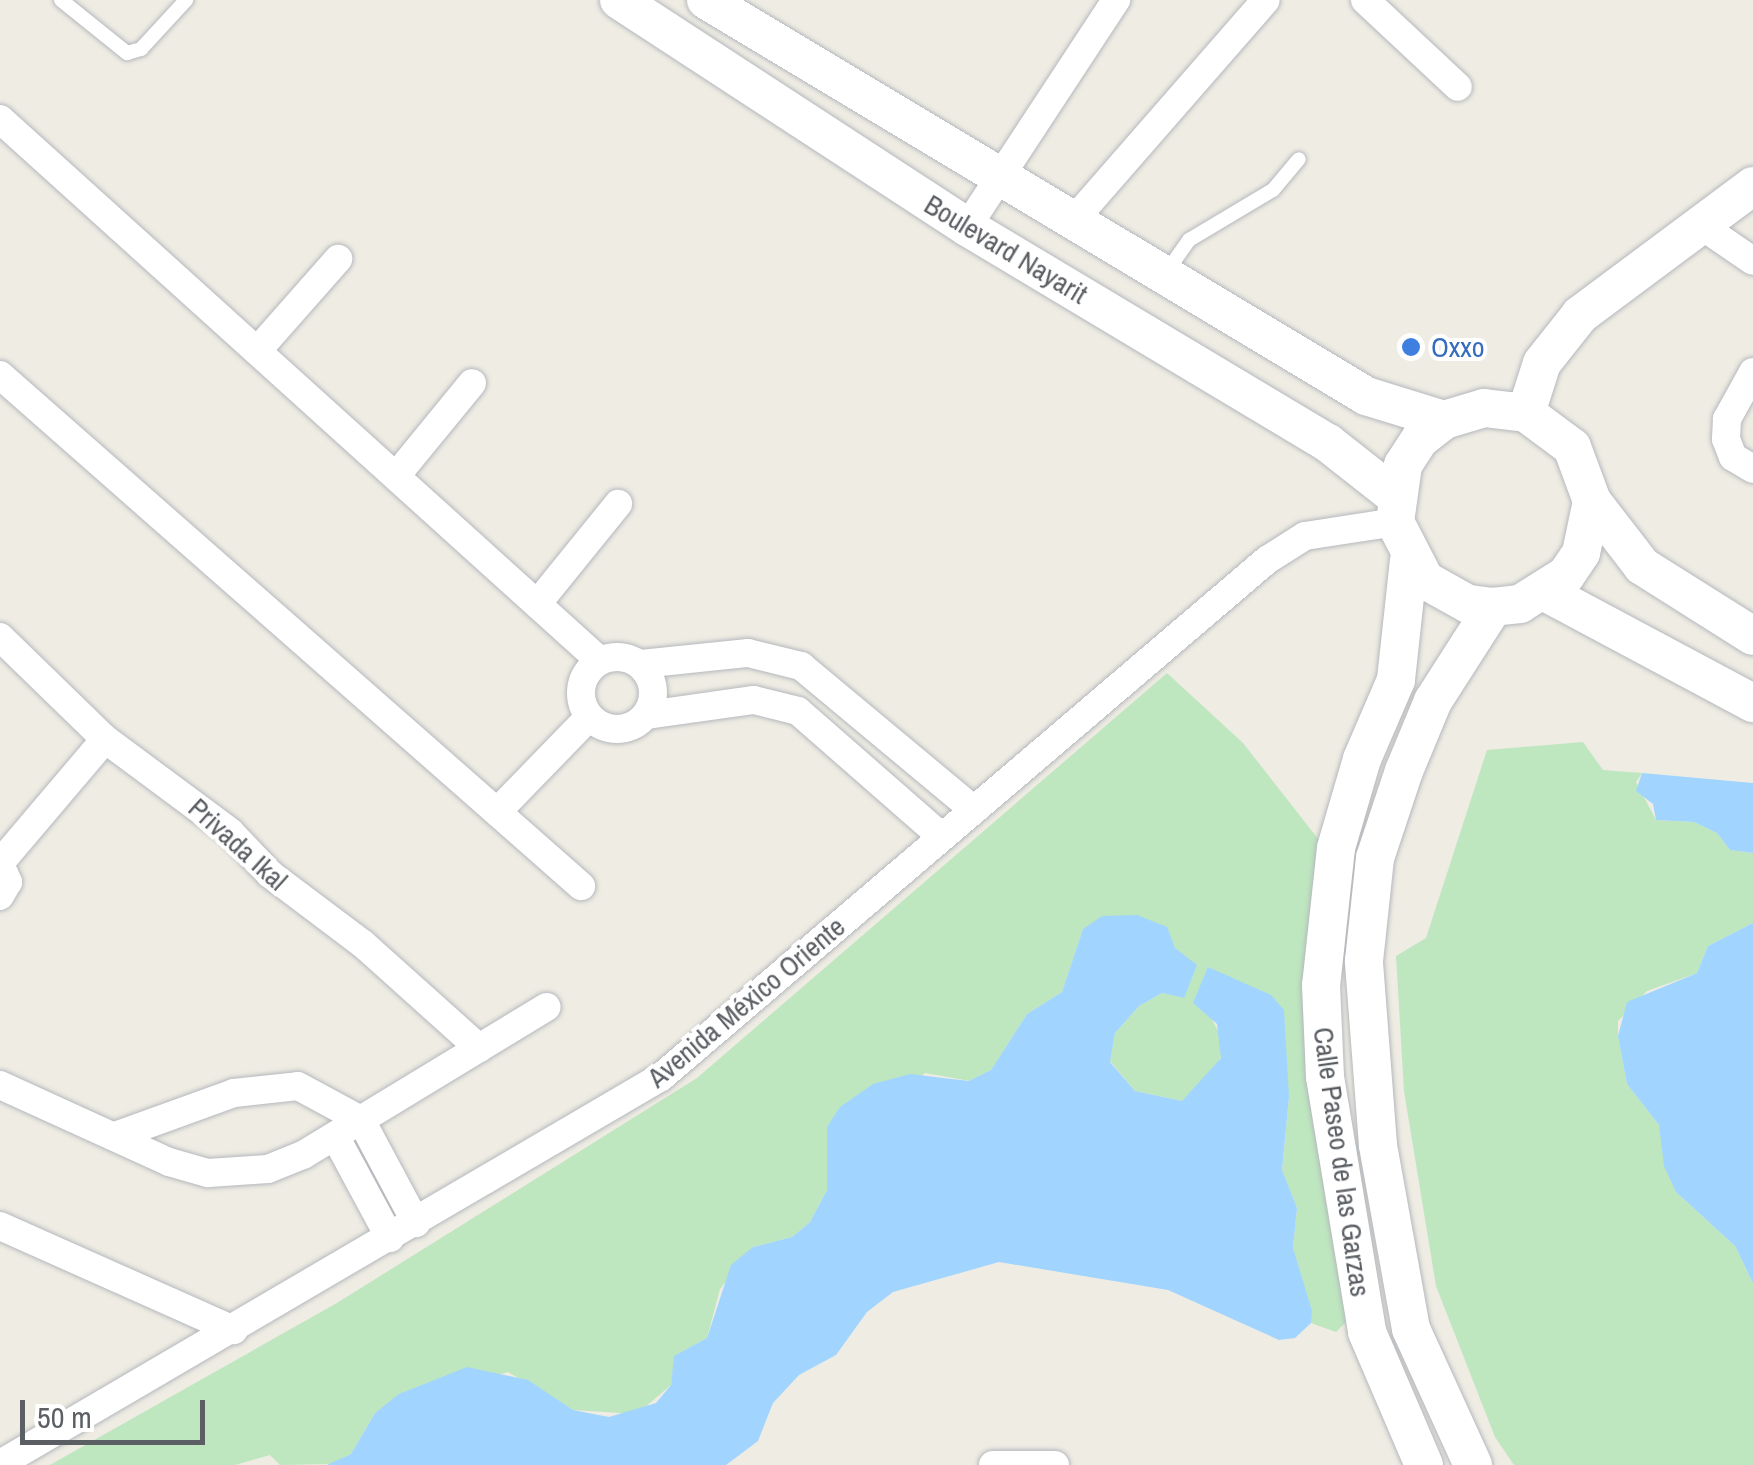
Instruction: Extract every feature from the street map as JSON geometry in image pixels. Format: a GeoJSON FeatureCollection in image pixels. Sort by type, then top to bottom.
{"type":"FeatureCollection","features":[{"type":"Feature","properties":{"kind":"street","name":"Boulevard Nayarit"},"geometry":{"type":"LineString","coordinates":[[619,0],[967,227],[1328,443],[1394,508]]}},
{"type":"Feature","properties":{"kind":"street","name":"Boulevard Nayarit"},"geometry":{"type":"LineString","coordinates":[[706,0],[1366,396],[1444,420]]}},
{"type":"Feature","properties":{"kind":"street"},"geometry":{"type":"LineString","coordinates":[[967,227],[1116,0]]}},
{"type":"Feature","properties":{"kind":"street"},"geometry":{"type":"LineString","coordinates":[[1073,222],[1266,0]]}},
{"type":"Feature","properties":{"kind":"street"},"geometry":{"type":"LineString","coordinates":[[1364,0],[1458,88]]}},
{"type":"Feature","properties":{"kind":"street"},"geometry":{"type":"LineString","coordinates":[[0,119],[600,660]]}},
{"type":"Feature","properties":{"kind":"street"},"geometry":{"type":"LineString","coordinates":[[1526,413],[1542,363],[1580,315],[1699,224],[1747,199]]}},
{"type":"Feature","properties":{"kind":"street"},"geometry":{"type":"LineString","coordinates":[[1699,224],[1753,261]]}},
{"type":"Feature","properties":{"kind":"street"},"geometry":{"type":"LineString","coordinates":[[258,351],[338,259]]}},
{"type":"Feature","properties":{"kind":"street"},"geometry":{"type":"LineString","coordinates":[[1753,372],[1727,419],[1726,439],[1732,456],[1753,468]]}},
{"type":"Feature","properties":{"kind":"street"},"geometry":{"type":"LineString","coordinates":[[0,376],[581,886]]}},
{"type":"Feature","properties":{"kind":"street"},"geometry":{"type":"LineString","coordinates":[[396,476],[472,383]]}},
{"type":"Feature","properties":{"kind":"street"},"geometry":{"type":"LineString","coordinates":[[1592,501],[1582,553],[1546,592],[1493,607],[1444,594],[1409,560],[1394,508],[1420,439],[1444,420],[1484,408],[1526,413],[1572,447],[1592,501],[1642,566],[1753,636]]}},
{"type":"Feature","properties":{"kind":"street"},"geometry":{"type":"LineString","coordinates":[[537,604],[618,504]]}},
{"type":"Feature","properties":{"kind":"street","name":"Avenida México Oriente"},"geometry":{"type":"LineString","coordinates":[[0,1464],[662,1077],[1266,560],[1305,536],[1394,508]]}},
{"type":"Feature","properties":{"kind":"street","name":"Calle Paseo de las Garzas"},"geometry":{"type":"LineString","coordinates":[[1409,560],[1396,680],[1362,759],[1336,848],[1321,985],[1325,1078],[1349,1250],[1367,1332],[1424,1465]]}},
{"type":"Feature","properties":{"kind":"street"},"geometry":{"type":"LineString","coordinates":[[1546,592],[1753,702]]}},
{"type":"Feature","properties":{"kind":"street","name":"Calle Paseo de las Garzas"},"geometry":{"type":"LineString","coordinates":[[1473,1465],[1411,1329],[1389,1216],[1365,1016],[1376,858],[1432,701],[1493,607]]}},
{"type":"Feature","properties":{"kind":"street","name":"Privada Ikal"},"geometry":{"type":"LineString","coordinates":[[0,637],[105,738],[230,832],[270,874],[363,944],[479,1048]]}},
{"type":"Feature","properties":{"kind":"street"},"geometry":{"type":"LineString","coordinates":[[942,838],[798,711],[754,700],[647,715],[629,728],[608,729],[589,717],[580,697],[584,675],[600,660],[621,655],[641,664],[748,653],[800,666],[974,810]]}},
{"type":"Feature","properties":{"kind":"street"},"geometry":{"type":"LineString","coordinates":[[641,664],[654,698],[647,715]]}},
{"type":"Feature","properties":{"kind":"street"},"geometry":{"type":"LineString","coordinates":[[497,812],[589,717]]}},
{"type":"Feature","properties":{"kind":"street"},"geometry":{"type":"LineString","coordinates":[[0,896],[8,882],[0,863],[105,738]]}},
{"type":"Feature","properties":{"kind":"street"},"geometry":{"type":"LineString","coordinates":[[1336,848],[1376,858]]}},
{"type":"Feature","properties":{"kind":"street"},"geometry":{"type":"LineString","coordinates":[[0,1086],[118,1135],[169,1162],[208,1173],[268,1169],[335,1136],[546,1007]]}},
{"type":"Feature","properties":{"kind":"street"},"geometry":{"type":"LineString","coordinates":[[118,1135],[266,1084],[323,1096],[361,1120],[416,1223]]}},
{"type":"Feature","properties":{"kind":"street"},"geometry":{"type":"LineString","coordinates":[[335,1136],[390,1238]]}},
{"type":"Feature","properties":{"kind":"street"},"geometry":{"type":"LineString","coordinates":[[0,1226],[234,1330]]}},
{"type":"Feature","properties":{"kind":"street"},"geometry":{"type":"LineString","coordinates":[[993,1465],[1056,1465]]}},
{"type":"Feature","properties":{"kind":"lane"},"geometry":{"type":"LineString","coordinates":[[61,0],[127,53],[140,49],[186,0]]}},
{"type":"Feature","properties":{"kind":"lane"},"geometry":{"type":"LineString","coordinates":[[1164,274],[1189,240],[1272,190],[1299,159]]}},
{"type":"Feature","properties":{"kind":"green space"},"geometry":{"type":"Polygon","coordinates":[[[1167,673],[1243,743],[1326,849],[1321,1149],[1346,1322],[1336,1332],[1311,1323],[1293,1248],[1297,1208],[1282,1171],[1289,1097],[1236,981],[1208,967],[1208,1012],[1224,1042],[1221,1057],[1202,1085],[1182,1101],[1135,1091],[1110,1061],[1115,1033],[1139,1006],[1162,993],[1184,998],[1083,929],[1062,992],[1027,1014],[991,1070],[970,1081],[925,1073],[829,1163],[827,1190],[810,1222],[792,1237],[753,1247],[720,1289],[707,1338],[675,1356],[671,1385],[637,1414],[573,1410],[508,1372],[375,1413],[351,1454],[331,1464],[280,1465],[270,1455],[235,1465],[50,1465],[337,1303],[697,1078],[1167,673]]]}},
{"type":"Feature","properties":{"kind":"green space"},"geometry":{"type":"Polygon","coordinates":[[[1583,742],[1603,770],[1642,773],[1636,782],[1656,820],[1694,822],[1717,833],[1730,850],[1753,853],[1753,923],[1708,946],[1697,973],[1647,991],[1618,1021],[1618,1036],[1627,1084],[1659,1125],[1676,1192],[1735,1246],[1753,1283],[1753,1465],[1514,1465],[1495,1437],[1436,1286],[1404,1091],[1396,956],[1426,938],[1487,750],[1583,742]]]}},
{"type":"Feature","properties":{"kind":"water"},"geometry":{"type":"Polygon","coordinates":[[[1642,773],[1753,783],[1753,853],[1730,850],[1717,833],[1694,822],[1656,820],[1653,804],[1636,791],[1642,773]]]}},
{"type":"Feature","properties":{"kind":"water"},"geometry":{"type":"Polygon","coordinates":[[[1137,915],[1167,927],[1175,948],[1197,965],[1184,998],[1162,993],[1139,1006],[1115,1033],[1110,1062],[1135,1091],[1182,1101],[1221,1058],[1217,1024],[1193,1003],[1208,967],[1271,995],[1284,1010],[1289,1097],[1282,1170],[1297,1208],[1293,1248],[1312,1311],[1311,1323],[1295,1338],[1279,1340],[1168,1290],[999,1262],[893,1292],[867,1312],[836,1355],[799,1375],[773,1403],[758,1441],[726,1465],[327,1465],[351,1454],[375,1413],[399,1394],[467,1367],[528,1380],[573,1410],[609,1417],[656,1403],[671,1385],[674,1356],[707,1338],[731,1265],[753,1247],[792,1237],[810,1222],[827,1190],[827,1127],[840,1107],[873,1084],[910,1074],[969,1081],[991,1070],[1027,1014],[1062,992],[1083,929],[1102,916],[1137,915]]]}},
{"type":"Feature","properties":{"kind":"water"},"geometry":{"type":"Polygon","coordinates":[[[1753,923],[1753,1283],[1735,1246],[1676,1192],[1664,1166],[1659,1125],[1627,1084],[1618,1036],[1627,1002],[1697,973],[1708,946],[1753,923]]]}},
{"type":"Feature","properties":{"kind":"place","name":"Oxxo"},"geometry":{"type":"Point","coordinates":[1411,347]}}]}
